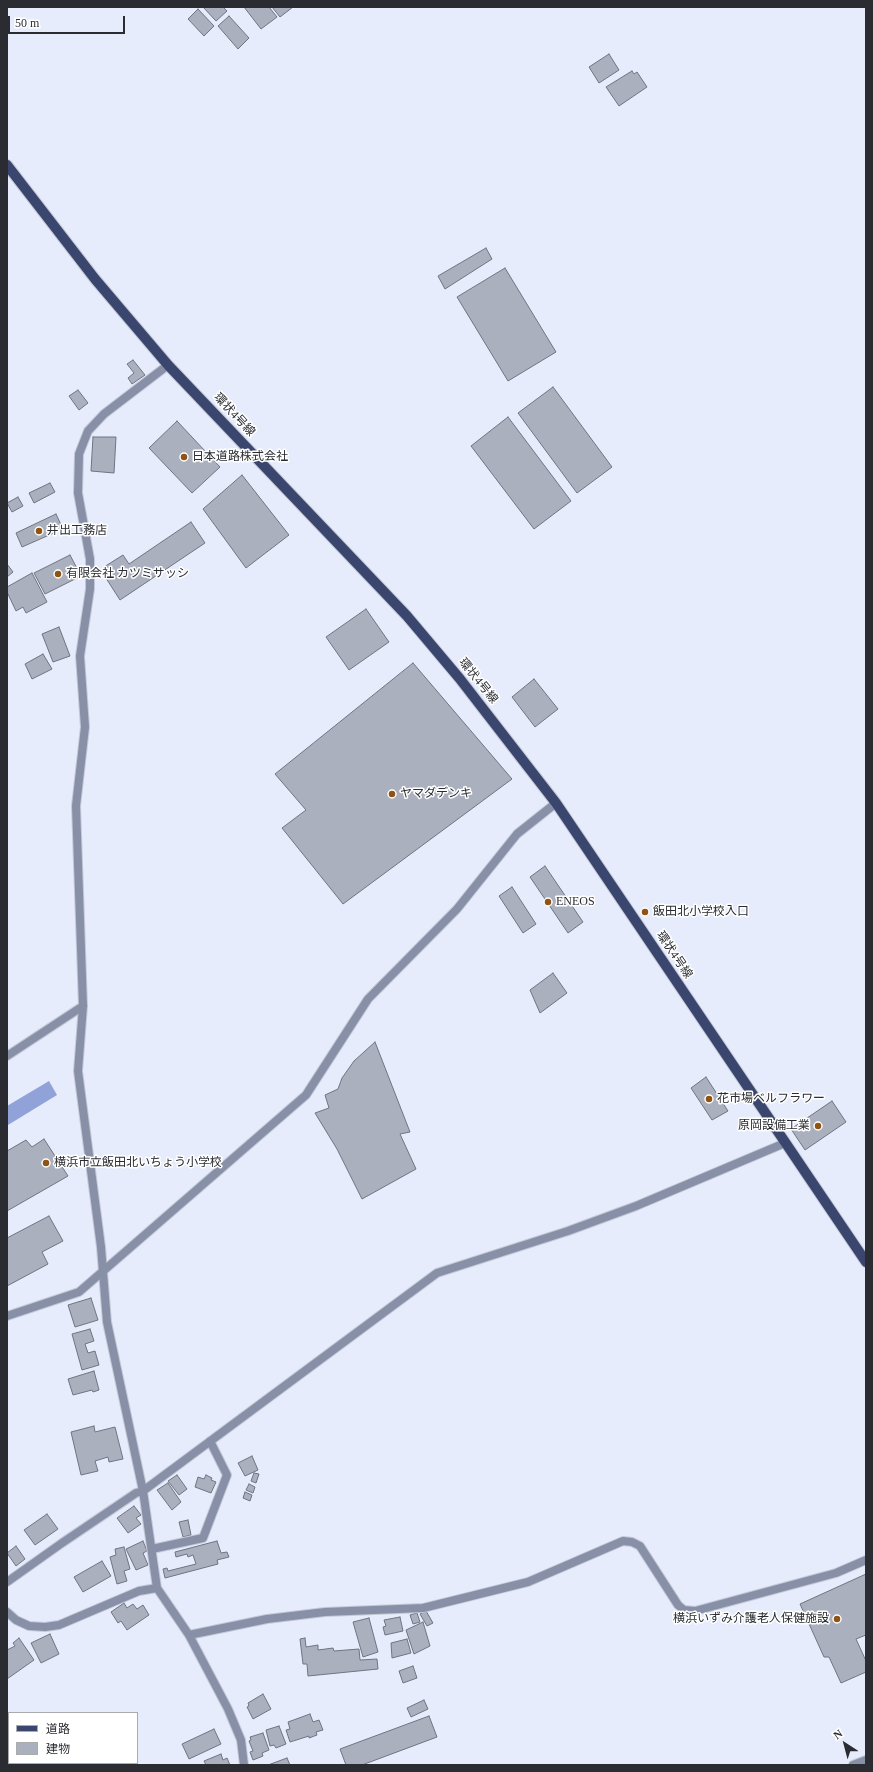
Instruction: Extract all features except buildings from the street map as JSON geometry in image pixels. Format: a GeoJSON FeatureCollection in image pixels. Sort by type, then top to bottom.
{"type":"FeatureCollection","features":[{"type":"Feature","properties":{"kind":"main road","name":"環状4号線"},"geometry":{"type":"LineString","coordinates":[[7,165],[95,279],[168,364],[407,616],[460,679],[556,803],[866,1262]]}},
{"type":"Feature","properties":{"kind":"street"},"geometry":{"type":"LineString","coordinates":[[168,364],[104,414],[88,431],[79,454],[78,493],[90,559],[90,589],[80,656],[85,727],[76,806],[83,1006],[78,1071],[103,1272],[107,1322],[144,1491],[157,1588],[189,1634],[228,1709],[241,1740],[244,1765]]}},
{"type":"Feature","properties":{"kind":"street"},"geometry":{"type":"LineString","coordinates":[[7,1316],[79,1292],[306,1095],[368,999],[457,909],[518,834],[556,803]]}},
{"type":"Feature","properties":{"kind":"street"},"geometry":{"type":"LineString","coordinates":[[7,1056],[83,1006]]}},
{"type":"Feature","properties":{"kind":"street"},"geometry":{"type":"LineString","coordinates":[[7,1582],[92,1522],[136,1494],[144,1491],[437,1273],[568,1231],[636,1206],[785,1143]]}},
{"type":"Feature","properties":{"kind":"street"},"geometry":{"type":"LineString","coordinates":[[152,1549],[203,1538],[227,1475],[210,1441]]}},
{"type":"Feature","properties":{"kind":"street"},"geometry":{"type":"LineString","coordinates":[[189,1634],[267,1619],[325,1612],[423,1608],[528,1582],[623,1541],[632,1542],[640,1546],[678,1605],[684,1610],[695,1611],[836,1573],[866,1560]]}},
{"type":"Feature","properties":{"kind":"street"},"geometry":{"type":"LineString","coordinates":[[7,1612],[16,1620],[29,1626],[44,1627],[59,1625],[139,1591],[157,1588]]}},
{"type":"Feature","properties":{"kind":"street"},"geometry":{"type":"LineString","coordinates":[[853,1765],[866,1760]]}},
{"type":"Feature","properties":{"kind":"water"},"geometry":{"type":"Polygon","coordinates":[[[49,1081],[57,1095],[8,1125],[7,1106],[49,1081]]]}},
{"type":"Feature","properties":{"kind":"place","name":"日本道路株式会社"},"geometry":{"type":"Point","coordinates":[184,457]}},
{"type":"Feature","properties":{"kind":"place","name":"井出工務店"},"geometry":{"type":"Point","coordinates":[39,531]}},
{"type":"Feature","properties":{"kind":"place","name":"有限会社 カツミサッシ"},"geometry":{"type":"Point","coordinates":[58,574]}},
{"type":"Feature","properties":{"kind":"place","name":"ヤマダデンキ"},"geometry":{"type":"Point","coordinates":[392,794]}},
{"type":"Feature","properties":{"kind":"place","name":"ENEOS"},"geometry":{"type":"Point","coordinates":[548,902]}},
{"type":"Feature","properties":{"kind":"place","name":"飯田北小学校入口"},"geometry":{"type":"Point","coordinates":[645,912]}},
{"type":"Feature","properties":{"kind":"place","name":"花市場ベルフラワー"},"geometry":{"type":"Point","coordinates":[709,1099]}},
{"type":"Feature","properties":{"kind":"place","name":"原岡設備工業"},"geometry":{"type":"Point","coordinates":[818,1126]}},
{"type":"Feature","properties":{"kind":"place","name":"横浜市立飯田北いちょう小学校"},"geometry":{"type":"Point","coordinates":[46,1163]}},
{"type":"Feature","properties":{"kind":"place","name":"横浜いずみ介護老人保健施設"},"geometry":{"type":"Point","coordinates":[837,1619]}}]}
